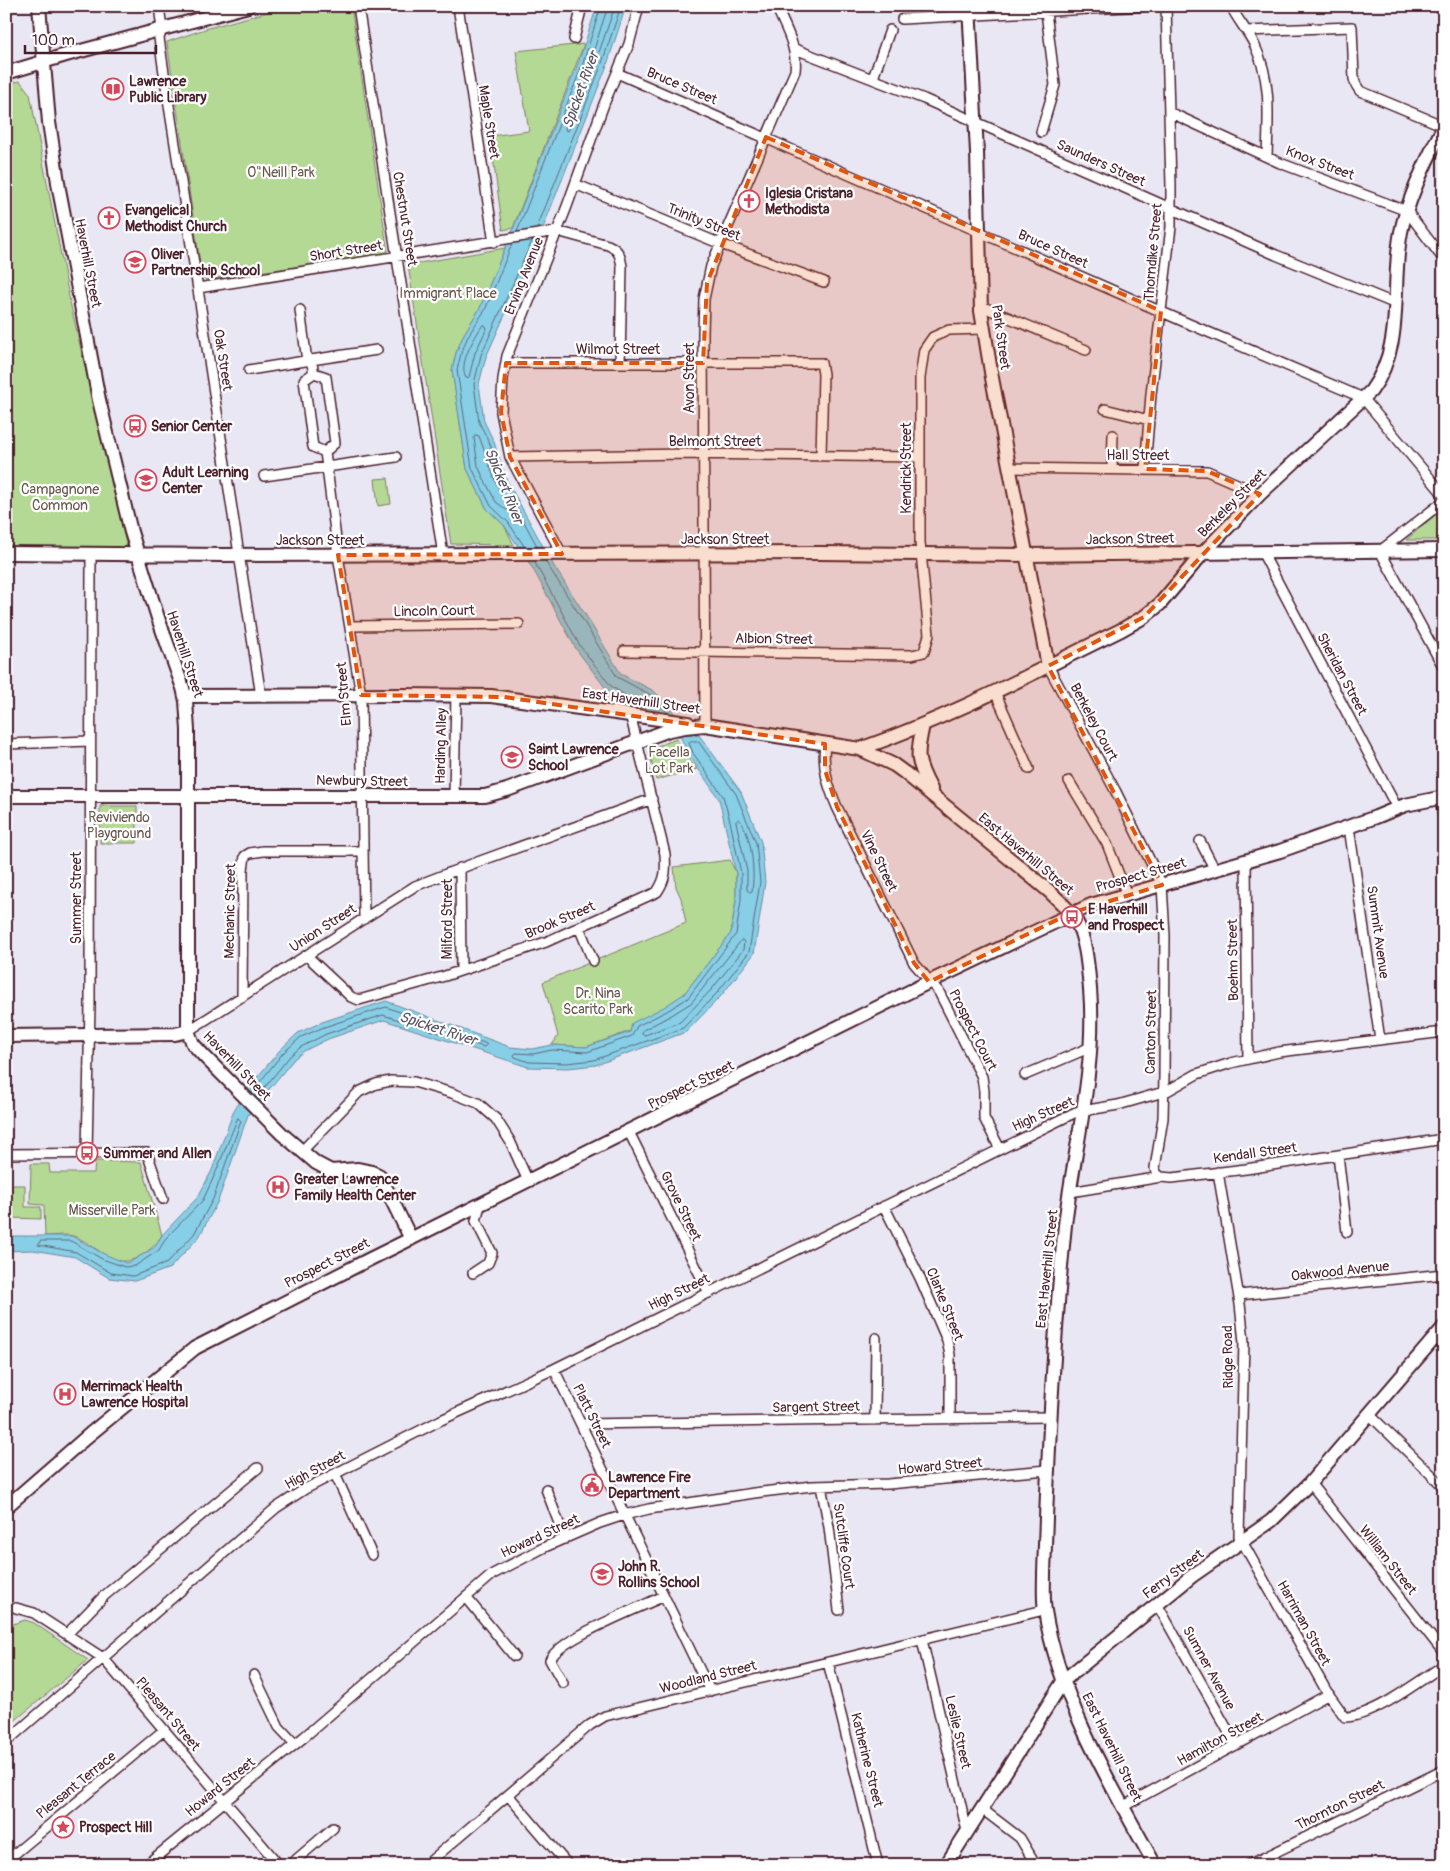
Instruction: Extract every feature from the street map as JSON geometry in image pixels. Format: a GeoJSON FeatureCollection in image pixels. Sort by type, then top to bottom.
{"type":"FeatureCollection","features":[{"type":"Feature","properties":{"kind":"main road","name":"Haverhill Street"},"geometry":{"type":"LineString","coordinates":[[39,6],[48,122],[60,197],[100,400],[131,532],[185,696],[188,730],[188,1031],[193,1044],[240,1092],[316,1164],[331,1171],[358,1169],[380,1176],[411,1238]]}},
{"type":"Feature","properties":{"kind":"main road"},"geometry":{"type":"LineString","coordinates":[[6,73],[248,6]]}},
{"type":"Feature","properties":{"kind":"main road","name":"Park Street"},"geometry":{"type":"LineString","coordinates":[[969,11],[983,329],[1048,666]]}},
{"type":"Feature","properties":{"kind":"main road","name":"Berkeley Street"},"geometry":{"type":"LineString","coordinates":[[860,749],[923,725],[994,692],[1144,617],[1160,604],[1203,553],[1260,494],[1364,398],[1378,382],[1387,362],[1395,329],[1399,242],[1407,211],[1444,126]]}},
{"type":"Feature","properties":{"kind":"main road","name":"Jackson Street"},"geometry":{"type":"LineString","coordinates":[[6,553],[238,555],[1027,555],[1444,550]]}},
{"type":"Feature","properties":{"kind":"main road","name":"East Haverhill Street"},"geometry":{"type":"LineString","coordinates":[[185,696],[456,695],[504,697],[860,749],[894,765],[934,796],[1049,891],[1071,913],[1080,929],[1086,962],[1090,997],[1091,1047],[1070,1192],[1055,1328],[1044,1610],[1052,1644],[1077,1716],[1155,1865]]}},
{"type":"Feature","properties":{"kind":"main road","name":"Newbury Street"},"geometry":{"type":"LineString","coordinates":[[6,796],[485,796],[507,790],[669,730],[700,725]]}},
{"type":"Feature","properties":{"kind":"main road"},"geometry":{"type":"LineString","coordinates":[[923,725],[919,744],[920,769],[934,796]]}},
{"type":"Feature","properties":{"kind":"main road","name":"Prospect Street"},"geometry":{"type":"LineString","coordinates":[[6,1507],[90,1434],[195,1348],[411,1238],[1071,913],[1091,905],[1280,852],[1397,808],[1442,797]]}},
{"type":"Feature","properties":{"kind":"main road","name":"Union Street"},"geometry":{"type":"LineString","coordinates":[[6,1036],[175,1034],[188,1031]]}},
{"type":"Feature","properties":{"kind":"main road","name":"Ferry Street"},"geometry":{"type":"LineString","coordinates":[[946,1865],[1064,1680],[1192,1576],[1243,1542],[1270,1521],[1310,1483],[1370,1415],[1440,1342],[1444,1327]]}},
{"type":"Feature","properties":{"kind":"street","name":"Oak Street"},"geometry":{"type":"LineString","coordinates":[[159,6],[162,29],[159,38],[175,153],[198,288],[261,696]]}},
{"type":"Feature","properties":{"kind":"street","name":"Chestnut Street"},"geometry":{"type":"LineString","coordinates":[[358,6],[443,555]]}},
{"type":"Feature","properties":{"kind":"street","name":"Maple Street"},"geometry":{"type":"LineString","coordinates":[[458,6],[494,242]]}},
{"type":"Feature","properties":{"kind":"street"},"geometry":{"type":"LineString","coordinates":[[574,40],[582,6]]}},
{"type":"Feature","properties":{"kind":"street","name":"Erving Avenue"},"geometry":{"type":"LineString","coordinates":[[558,554],[510,456],[501,412],[507,356],[629,44],[639,6]]}},
{"type":"Feature","properties":{"kind":"street"},"geometry":{"type":"LineString","coordinates":[[776,6],[795,49]]}},
{"type":"Feature","properties":{"kind":"street"},"geometry":{"type":"LineString","coordinates":[[902,19],[969,11],[1046,12],[1145,6]]}},
{"type":"Feature","properties":{"kind":"street","name":"Thorndike Street"},"geometry":{"type":"LineString","coordinates":[[1145,469],[1171,226],[1166,6]]}},
{"type":"Feature","properties":{"kind":"street"},"geometry":{"type":"LineString","coordinates":[[1231,6],[1255,45],[1268,88],[1268,157]]}},
{"type":"Feature","properties":{"kind":"street"},"geometry":{"type":"LineString","coordinates":[[1041,132],[1055,85],[1046,12]]}},
{"type":"Feature","properties":{"kind":"street"},"geometry":{"type":"LineString","coordinates":[[1247,31],[1352,27],[1354,79],[1360,91],[1444,126]]}},
{"type":"Feature","properties":{"kind":"street"},"geometry":{"type":"LineString","coordinates":[[873,78],[890,30]]}},
{"type":"Feature","properties":{"kind":"street","name":"Saunders Street"},"geometry":{"type":"LineString","coordinates":[[795,49],[873,78],[1276,256],[1396,304]]}},
{"type":"Feature","properties":{"kind":"street","name":"Avon Street"},"geometry":{"type":"LineString","coordinates":[[700,725],[705,652],[704,298],[712,266],[795,71],[795,49]]}},
{"type":"Feature","properties":{"kind":"street","name":"Bruce Street"},"geometry":{"type":"LineString","coordinates":[[617,73],[1364,398],[1444,495]]}},
{"type":"Feature","properties":{"kind":"street","name":"Knox Street"},"geometry":{"type":"LineString","coordinates":[[1169,112],[1268,157],[1407,211]]}},
{"type":"Feature","properties":{"kind":"street","name":"Trinity Street"},"geometry":{"type":"LineString","coordinates":[[575,184],[721,244],[824,282]]}},
{"type":"Feature","properties":{"kind":"street"},"geometry":{"type":"LineString","coordinates":[[1407,211],[1444,260]]}},
{"type":"Feature","properties":{"kind":"street","name":"Short Street"},"geometry":{"type":"LineString","coordinates":[[198,288],[557,231]]}},
{"type":"Feature","properties":{"kind":"street"},"geometry":{"type":"LineString","coordinates":[[557,231],[608,245],[616,248],[620,254],[622,266],[620,363]]}},
{"type":"Feature","properties":{"kind":"street"},"geometry":{"type":"LineString","coordinates":[[981,306],[1086,350]]}},
{"type":"Feature","properties":{"kind":"street"},"geometry":{"type":"LineString","coordinates":[[300,310],[309,360],[314,373]]}},
{"type":"Feature","properties":{"kind":"street","name":"Kendrick Street"},"geometry":{"type":"LineString","coordinates":[[924,652],[929,635],[921,554],[920,378],[924,350],[933,337],[949,330],[983,329]]}},
{"type":"Feature","properties":{"kind":"street"},"geometry":{"type":"LineString","coordinates":[[249,370],[377,350]]}},
{"type":"Feature","properties":{"kind":"street","name":"Wilmot Street"},"geometry":{"type":"LineString","coordinates":[[506,363],[821,363],[824,374],[821,456]]}},
{"type":"Feature","properties":{"kind":"street"},"geometry":{"type":"LineString","coordinates":[[314,373],[326,377],[335,443],[325,452],[313,447],[304,380],[314,373]]}},
{"type":"Feature","properties":{"kind":"street"},"geometry":{"type":"LineString","coordinates":[[1105,409],[1149,420]]}},
{"type":"Feature","properties":{"kind":"street"},"geometry":{"type":"LineString","coordinates":[[1112,469],[1113,435]]}},
{"type":"Feature","properties":{"kind":"street","name":"Elm Street"},"geometry":{"type":"LineString","coordinates":[[325,452],[338,555],[361,695],[364,919]]}},
{"type":"Feature","properties":{"kind":"street","name":"Belmont Street"},"geometry":{"type":"LineString","coordinates":[[510,456],[920,457]]}},
{"type":"Feature","properties":{"kind":"street"},"geometry":{"type":"LineString","coordinates":[[264,476],[396,457]]}},
{"type":"Feature","properties":{"kind":"street","name":"Hall Street"},"geometry":{"type":"LineString","coordinates":[[1010,468],[1206,471],[1260,494]]}},
{"type":"Feature","properties":{"kind":"street"},"geometry":{"type":"LineString","coordinates":[[1444,501],[1380,551],[1444,668]]}},
{"type":"Feature","properties":{"kind":"street","name":"Sheridan Street"},"geometry":{"type":"LineString","coordinates":[[1262,552],[1397,808]]}},
{"type":"Feature","properties":{"kind":"street","name":"Summer Street"},"geometry":{"type":"LineString","coordinates":[[87,1153],[91,554]]}},
{"type":"Feature","properties":{"kind":"street","name":"Lincoln Court"},"geometry":{"type":"LineString","coordinates":[[350,626],[519,624]]}},
{"type":"Feature","properties":{"kind":"street","name":"Albion Street"},"geometry":{"type":"LineString","coordinates":[[624,651],[912,655],[924,652]]}},
{"type":"Feature","properties":{"kind":"street","name":"Berkeley Court"},"geometry":{"type":"LineString","coordinates":[[1048,666],[1115,790],[1162,885]]}},
{"type":"Feature","properties":{"kind":"street"},"geometry":{"type":"LineString","coordinates":[[994,692],[1029,769]]}},
{"type":"Feature","properties":{"kind":"street","name":"Harding Alley"},"geometry":{"type":"LineString","coordinates":[[454,796],[456,695]]}},
{"type":"Feature","properties":{"kind":"street","name":"Brook Street"},"geometry":{"type":"LineString","coordinates":[[307,956],[350,997],[359,1000],[461,970],[546,942],[658,892],[664,882],[666,873],[665,854],[634,715]]}},
{"type":"Feature","properties":{"kind":"street"},"geometry":{"type":"LineString","coordinates":[[6,744],[90,741]]}},
{"type":"Feature","properties":{"kind":"street","name":"Vine Street"},"geometry":{"type":"LineString","coordinates":[[825,744],[825,770],[837,807],[914,963],[929,982]]}},
{"type":"Feature","properties":{"kind":"street"},"geometry":{"type":"LineString","coordinates":[[1069,781],[1107,844],[1127,895]]}},
{"type":"Feature","properties":{"kind":"street"},"geometry":{"type":"LineString","coordinates":[[1442,797],[1444,822]]}},
{"type":"Feature","properties":{"kind":"street","name":"Union Street"},"geometry":{"type":"LineString","coordinates":[[188,1031],[415,886],[652,799]]}},
{"type":"Feature","properties":{"kind":"street","name":"Summit Avenue"},"geometry":{"type":"LineString","coordinates":[[1349,827],[1380,1040]]}},
{"type":"Feature","properties":{"kind":"street"},"geometry":{"type":"LineString","coordinates":[[1200,841],[1215,870]]}},
{"type":"Feature","properties":{"kind":"street","name":"Mechanic Street"},"geometry":{"type":"LineString","coordinates":[[242,997],[243,870],[245,856],[262,851],[363,851]]}},
{"type":"Feature","properties":{"kind":"street","name":"Boehm Street"},"geometry":{"type":"LineString","coordinates":[[1246,861],[1248,1059]]}},
{"type":"Feature","properties":{"kind":"street","name":"Milford Street"},"geometry":{"type":"LineString","coordinates":[[460,868],[461,970]]}},
{"type":"Feature","properties":{"kind":"street","name":"Canton Street"},"geometry":{"type":"LineString","coordinates":[[1161,1177],[1156,1173],[1155,1168],[1163,1118],[1164,1092],[1165,936],[1162,885]]}},
{"type":"Feature","properties":{"kind":"street"},"geometry":{"type":"LineString","coordinates":[[579,927],[593,961]]}},
{"type":"Feature","properties":{"kind":"street","name":"Prospect Court"},"geometry":{"type":"LineString","coordinates":[[929,982],[939,992],[984,1081],[984,1118],[1000,1149]]}},
{"type":"Feature","properties":{"kind":"street","name":"High Street"},"geometry":{"type":"LineString","coordinates":[[6,1742],[276,1508],[295,1495],[442,1420],[554,1369],[1076,1112],[1118,1105],[1164,1092],[1197,1074],[1230,1063],[1279,1052],[1444,1032]]}},
{"type":"Feature","properties":{"kind":"street"},"geometry":{"type":"LineString","coordinates":[[1025,1075],[1091,1047]]}},
{"type":"Feature","properties":{"kind":"street"},"geometry":{"type":"LineString","coordinates":[[302,1151],[358,1092],[376,1084],[414,1082],[478,1103],[496,1119],[510,1141],[528,1181]]}},
{"type":"Feature","properties":{"kind":"street","name":"Grove Street"},"geometry":{"type":"LineString","coordinates":[[629,1132],[709,1293]]}},
{"type":"Feature","properties":{"kind":"street","name":"Kendall Street"},"geometry":{"type":"LineString","coordinates":[[1070,1192],[1161,1177],[1172,1178],[1218,1172],[1444,1140]]}},
{"type":"Feature","properties":{"kind":"street"},"geometry":{"type":"LineString","coordinates":[[6,1154],[147,1153],[163,1200]]}},
{"type":"Feature","properties":{"kind":"street"},"geometry":{"type":"LineString","coordinates":[[1338,1155],[1347,1232]]}},
{"type":"Feature","properties":{"kind":"street","name":"Ridge Road"},"geometry":{"type":"LineString","coordinates":[[1218,1172],[1239,1295],[1244,1342],[1239,1536],[1243,1542]]}},
{"type":"Feature","properties":{"kind":"street"},"geometry":{"type":"LineString","coordinates":[[473,1273],[488,1263],[492,1253],[476,1221],[480,1205]]}},
{"type":"Feature","properties":{"kind":"street","name":"Clarke Street"},"geometry":{"type":"LineString","coordinates":[[884,1206],[920,1278],[947,1340],[950,1355],[950,1419]]}},
{"type":"Feature","properties":{"kind":"street","name":"Oakwood Avenue"},"geometry":{"type":"LineString","coordinates":[[1239,1295],[1444,1274]]}},
{"type":"Feature","properties":{"kind":"street"},"geometry":{"type":"LineString","coordinates":[[875,1420],[876,1338]]}},
{"type":"Feature","properties":{"kind":"street","name":"Platt Street"},"geometry":{"type":"LineString","coordinates":[[554,1369],[710,1691]]}},
{"type":"Feature","properties":{"kind":"street"},"geometry":{"type":"LineString","coordinates":[[1370,1415],[1444,1487]]}},
{"type":"Feature","properties":{"kind":"street","name":"Sargent Street"},"geometry":{"type":"LineString","coordinates":[[580,1424],[1051,1417]]}},
{"type":"Feature","properties":{"kind":"street"},"geometry":{"type":"LineString","coordinates":[[67,1634],[104,1596],[258,1468]]}},
{"type":"Feature","properties":{"kind":"street","name":"Howard Street"},"geometry":{"type":"LineString","coordinates":[[146,1865],[295,1744],[492,1574],[565,1539],[624,1515],[710,1499],[821,1486],[888,1484],[1048,1470]]}},
{"type":"Feature","properties":{"kind":"street"},"geometry":{"type":"LineString","coordinates":[[335,1474],[372,1555]]}},
{"type":"Feature","properties":{"kind":"street","name":"William Street"},"geometry":{"type":"LineString","coordinates":[[1310,1483],[1444,1653]]}},
{"type":"Feature","properties":{"kind":"street","name":"Sutcliffe Court"},"geometry":{"type":"LineString","coordinates":[[821,1486],[829,1526],[839,1610]]}},
{"type":"Feature","properties":{"kind":"street"},"geometry":{"type":"LineString","coordinates":[[546,1489],[565,1539]]}},
{"type":"Feature","properties":{"kind":"street","name":"Harriman Street"},"geometry":{"type":"LineString","coordinates":[[1243,1542],[1329,1694],[1344,1716],[1364,1714],[1444,1665]]}},
{"type":"Feature","properties":{"kind":"street"},"geometry":{"type":"LineString","coordinates":[[563,1683],[550,1660],[560,1647],[587,1632],[664,1596]]}},
{"type":"Feature","properties":{"kind":"street"},"geometry":{"type":"LineString","coordinates":[[466,1597],[514,1656]]}},
{"type":"Feature","properties":{"kind":"street","name":"Sumner Avenue"},"geometry":{"type":"LineString","coordinates":[[1157,1604],[1236,1746]]}},
{"type":"Feature","properties":{"kind":"street","name":"Pleasant Street"},"geometry":{"type":"LineString","coordinates":[[16,1608],[34,1613],[103,1658],[279,1865]]}},
{"type":"Feature","properties":{"kind":"street","name":"Woodland Street"},"geometry":{"type":"LineString","coordinates":[[426,1865],[597,1720],[613,1714],[1044,1610]]}},
{"type":"Feature","properties":{"kind":"street","name":"Leslie Street"},"geometry":{"type":"LineString","coordinates":[[922,1640],[968,1831]]}},
{"type":"Feature","properties":{"kind":"street","name":"Katherine Street"},"geometry":{"type":"LineString","coordinates":[[828,1662],[878,1865]]}},
{"type":"Feature","properties":{"kind":"street"},"geometry":{"type":"LineString","coordinates":[[254,1676],[279,1727],[295,1744]]}},
{"type":"Feature","properties":{"kind":"street","name":"Hamilton Street"},"geometry":{"type":"LineString","coordinates":[[1124,1806],[1329,1694]]}},
{"type":"Feature","properties":{"kind":"street","name":"Pleasant Terrace"},"geometry":{"type":"LineString","coordinates":[[6,1861],[164,1730]]}},
{"type":"Feature","properties":{"kind":"street","name":"Thornton Street"},"geometry":{"type":"LineString","coordinates":[[1249,1865],[1444,1770]]}},
{"type":"Feature","properties":{"kind":"street"},"geometry":{"type":"LineString","coordinates":[[508,1795],[568,1865]]}},
{"type":"Feature","properties":{"kind":"street"},"geometry":{"type":"LineString","coordinates":[[982,1809],[1020,1838],[1036,1865]]}},
{"type":"Feature","properties":{"kind":"street"},"geometry":{"type":"LineString","coordinates":[[290,1865],[333,1828]]}},
{"type":"Feature","properties":{"kind":"highlighted area"},"geometry":{"type":"Polygon","coordinates":[[[766,137],[1161,311],[1145,469],[1207,471],[1260,494],[1144,617],[1048,666],[1162,885],[1071,913],[929,982],[914,963],[837,807],[825,770],[825,744],[504,697],[361,695],[338,555],[562,554],[510,457],[501,412],[506,363],[703,363],[707,283],[766,137]]]}},
{"type":"Feature","properties":{"kind":"green space","name":"O\"Neill Park"},"geometry":{"type":"Polygon","coordinates":[[[290,6],[351,6],[388,253],[206,280],[202,277],[167,42],[208,28],[290,6]]]}},
{"type":"Feature","properties":{"kind":"green space"},"geometry":{"type":"Polygon","coordinates":[[[584,44],[513,228],[503,230],[490,136],[529,131],[516,51],[584,44]]]}},
{"type":"Feature","properties":{"kind":"green space","name":"Campagnone Common"},"geometry":{"type":"Polygon","coordinates":[[[20,81],[30,94],[70,302],[128,552],[6,550],[6,84],[20,81]]]}},
{"type":"Feature","properties":{"kind":"green space","name":"Immigrant Place"},"geometry":{"type":"Polygon","coordinates":[[[505,248],[480,308],[464,334],[456,353],[452,370],[467,469],[487,509],[504,525],[514,545],[451,544],[408,265],[505,248]]]}},
{"type":"Feature","properties":{"kind":"green space"},"geometry":{"type":"Polygon","coordinates":[[[388,478],[391,504],[378,506],[375,479],[388,478]]]}},
{"type":"Feature","properties":{"kind":"green space"},"geometry":{"type":"Polygon","coordinates":[[[1441,510],[1444,510],[1444,540],[1406,540],[1441,510]]]}},
{"type":"Feature","properties":{"kind":"green space","name":"Facella Lot Park"},"geometry":{"type":"Polygon","coordinates":[[[677,739],[684,753],[697,769],[656,780],[648,749],[677,739]]]}},
{"type":"Feature","properties":{"kind":"green space","name":"Reviviendo Playground"},"geometry":{"type":"Polygon","coordinates":[[[100,806],[137,806],[137,843],[100,843],[100,806]]]}},
{"type":"Feature","properties":{"kind":"green space","name":"Dr. Nina Scarito Park"},"geometry":{"type":"Polygon","coordinates":[[[730,860],[736,873],[736,900],[731,933],[684,994],[630,1031],[586,1047],[552,1045],[558,1036],[543,982],[686,923],[681,898],[676,887],[674,867],[730,860]]]}},
{"type":"Feature","properties":{"kind":"green space","name":"Misserville Park"},"geometry":{"type":"Polygon","coordinates":[[[95,1161],[141,1162],[162,1235],[150,1249],[131,1260],[113,1259],[73,1236],[45,1236],[44,1205],[30,1204],[31,1164],[49,1164],[50,1173],[94,1173],[95,1161]]]}},
{"type":"Feature","properties":{"kind":"green space"},"geometry":{"type":"Polygon","coordinates":[[[8,1185],[25,1185],[25,1207],[41,1207],[41,1219],[9,1218],[8,1185]]]}},
{"type":"Feature","properties":{"kind":"green space"},"geometry":{"type":"Polygon","coordinates":[[[6,1619],[10,1625],[25,1620],[34,1623],[88,1660],[6,1728],[6,1619]]]}},
{"type":"Feature","properties":{"kind":"water","name":"Spicket River"},"geometry":{"type":"Polygon","coordinates":[[[597,6],[626,6],[606,68],[535,248],[486,357],[479,384],[484,421],[494,442],[506,479],[555,568],[621,674],[654,691],[693,736],[699,735],[741,792],[761,842],[765,882],[754,954],[721,996],[686,1032],[596,1065],[568,1068],[528,1067],[384,1020],[328,1039],[304,1051],[294,1059],[248,1115],[218,1201],[199,1237],[170,1268],[135,1281],[109,1278],[75,1257],[33,1250],[6,1251],[6,1236],[72,1236],[104,1254],[126,1263],[155,1247],[162,1235],[198,1197],[212,1170],[234,1110],[249,1087],[280,1050],[298,1033],[322,1022],[386,1001],[510,1047],[532,1049],[552,1045],[586,1047],[630,1032],[632,1023],[664,1007],[684,994],[731,933],[736,900],[736,873],[719,799],[689,755],[681,738],[607,690],[576,649],[533,569],[514,540],[504,525],[487,509],[467,469],[452,370],[456,353],[464,334],[480,308],[516,222],[579,61],[597,6]]]}},
{"type":"Feature","properties":{"kind":"place","name":"Lawrence Public Library"},"geometry":{"type":"Point","coordinates":[113,89]}},
{"type":"Feature","properties":{"kind":"place","name":"Iglesia Cristana Methodista"},"geometry":{"type":"Point","coordinates":[749,201]}},
{"type":"Feature","properties":{"kind":"place","name":"Evangelical Methodist Church"},"geometry":{"type":"Point","coordinates":[109,218]}},
{"type":"Feature","properties":{"kind":"place","name":"Oliver Partnership School"},"geometry":{"type":"Point","coordinates":[135,262]}},
{"type":"Feature","properties":{"kind":"place","name":"Senior Center"},"geometry":{"type":"Point","coordinates":[135,426]}},
{"type":"Feature","properties":{"kind":"place","name":"Adult Learning Center"},"geometry":{"type":"Point","coordinates":[146,480]}},
{"type":"Feature","properties":{"kind":"place","name":"Saint Lawrence School"},"geometry":{"type":"Point","coordinates":[512,757]}},
{"type":"Feature","properties":{"kind":"place","name":"E Haverhill and Prospect"},"geometry":{"type":"Point","coordinates":[1072,917]}},
{"type":"Feature","properties":{"kind":"place","name":"Summer and Allen"},"geometry":{"type":"Point","coordinates":[87,1153]}},
{"type":"Feature","properties":{"kind":"place","name":"Greater Lawrence Family Health Center"},"geometry":{"type":"Point","coordinates":[278,1187]}},
{"type":"Feature","properties":{"kind":"place","name":"Merrimack Health Lawrence Hospital"},"geometry":{"type":"Point","coordinates":[65,1394]}},
{"type":"Feature","properties":{"kind":"place","name":"Lawrence Fire Department"},"geometry":{"type":"Point","coordinates":[592,1485]}},
{"type":"Feature","properties":{"kind":"place","name":"John R. Rollins School"},"geometry":{"type":"Point","coordinates":[602,1574]}},
{"type":"Feature","properties":{"kind":"place","name":"Prospect Hill"},"geometry":{"type":"Point","coordinates":[63,1827]}}]}
